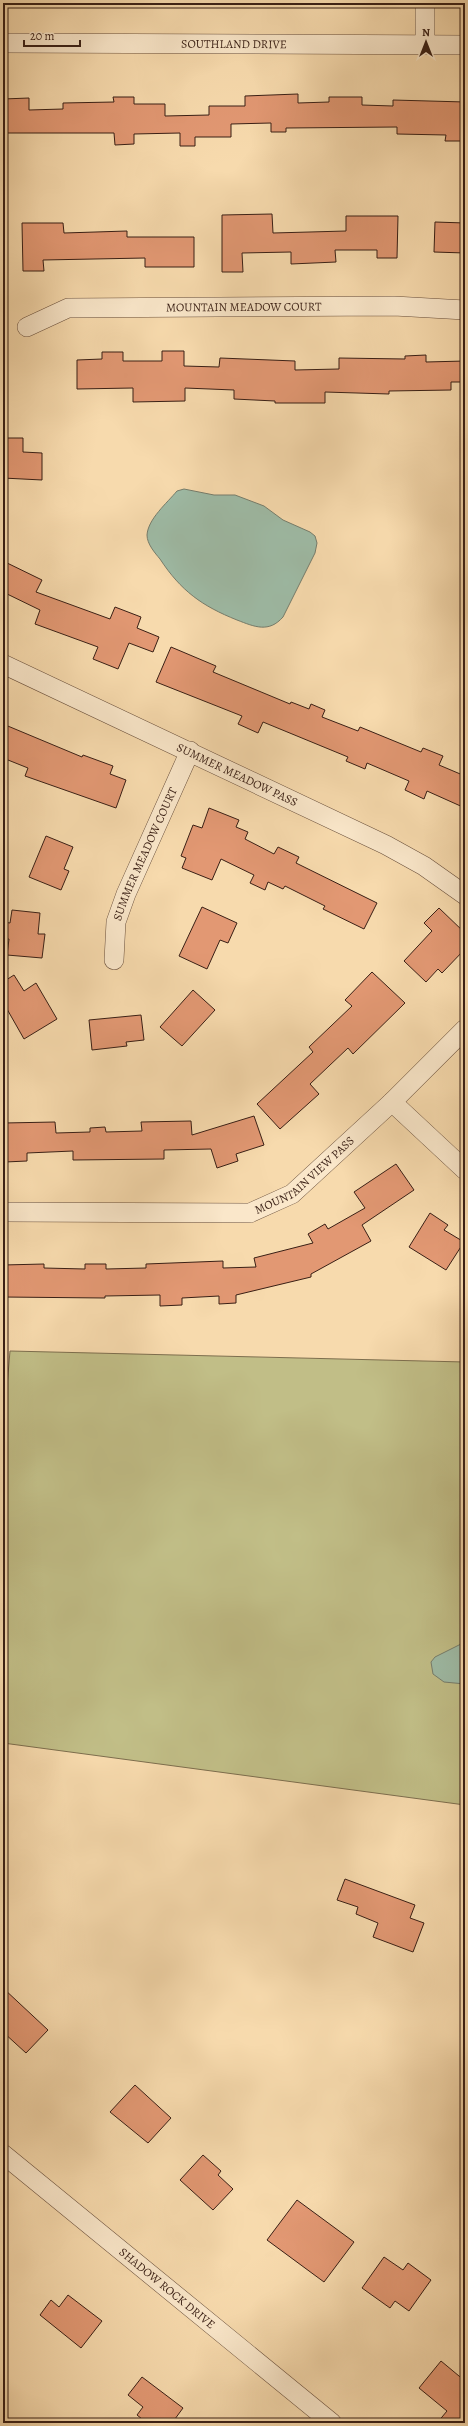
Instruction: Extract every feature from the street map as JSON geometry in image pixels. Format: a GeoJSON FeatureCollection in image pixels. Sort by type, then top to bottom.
{"type":"FeatureCollection","features":[{"type":"Feature","properties":{"kind":"street"},"geometry":{"type":"LineString","coordinates":[[425,3],[425,45]]}},
{"type":"Feature","properties":{"kind":"street","name":"SOUTHLAND DRIVE"},"geometry":{"type":"LineString","coordinates":[[3,43],[465,45]]}},
{"type":"Feature","properties":{"kind":"street","name":"MOUNTAIN MEADOW COURT"},"geometry":{"type":"LineString","coordinates":[[27,327],[68,308],[394,306],[465,310]]}},
{"type":"Feature","properties":{"kind":"street","name":"SUMMER MEADOW PASS"},"geometry":{"type":"LineString","coordinates":[[3,664],[190,751],[386,845],[424,866],[465,895]]}},
{"type":"Feature","properties":{"kind":"street","name":"SUMMER MEADOW COURT"},"geometry":{"type":"LineString","coordinates":[[114,960],[116,922],[126,894],[190,751]]}},
{"type":"Feature","properties":{"kind":"street","name":"MOUNTAIN VIEW PASS"},"geometry":{"type":"LineString","coordinates":[[3,1212],[250,1213],[292,1194],[392,1102],[465,1029]]}},
{"type":"Feature","properties":{"kind":"street"},"geometry":{"type":"LineString","coordinates":[[392,1102],[465,1170]]}},
{"type":"Feature","properties":{"kind":"street","name":"SHADOW ROCK DRIVE"},"geometry":{"type":"LineString","coordinates":[[3,2154],[332,2423]]}},
{"type":"Feature","properties":{"kind":"shaded area"},"geometry":{"type":"Polygon","coordinates":[[[184,489],[214,495],[235,495],[264,506],[283,520],[310,532],[315,536],[317,543],[315,553],[283,617],[278,622],[267,627],[250,625],[213,609],[184,589],[154,551],[147,538],[148,529],[154,517],[177,491],[184,489]]]}},
{"type":"Feature","properties":{"kind":"shaded area"},"geometry":{"type":"Polygon","coordinates":[[[10,1351],[465,1362],[465,1805],[3,1743],[3,1435],[10,1351]]]}},
{"type":"Feature","properties":{"kind":"shaded area"},"geometry":{"type":"Polygon","coordinates":[[[465,1642],[465,1684],[444,1682],[433,1674],[431,1662],[435,1657],[465,1642]]]}},
{"type":"Feature","properties":{"kind":"building"},"geometry":{"type":"Polygon","coordinates":[[[298,94],[298,103],[329,102],[329,97],[362,97],[362,105],[393,106],[393,100],[465,102],[465,141],[445,141],[446,135],[397,134],[397,127],[286,128],[286,132],[271,132],[271,123],[231,124],[231,137],[195,137],[195,146],[180,146],[180,133],[134,134],[134,144],[115,145],[114,133],[3,133],[3,99],[29,98],[29,110],[63,109],[63,103],[114,102],[113,97],[134,97],[134,104],[165,104],[165,116],[209,115],[209,106],[245,106],[245,96],[298,94]]]}},
{"type":"Feature","properties":{"kind":"building"},"geometry":{"type":"Polygon","coordinates":[[[272,214],[273,233],[346,231],[346,216],[398,216],[397,258],[377,258],[377,250],[335,250],[336,262],[291,264],[291,252],[242,253],[243,272],[222,272],[222,215],[272,214]]]}},
{"type":"Feature","properties":{"kind":"building"},"geometry":{"type":"Polygon","coordinates":[[[435,222],[465,223],[465,253],[434,252],[435,222]]]}},
{"type":"Feature","properties":{"kind":"building"},"geometry":{"type":"Polygon","coordinates":[[[22,223],[63,223],[64,233],[127,231],[127,237],[194,237],[194,267],[145,267],[145,258],[43,260],[44,271],[23,271],[22,223]]]}},
{"type":"Feature","properties":{"kind":"building"},"geometry":{"type":"Polygon","coordinates":[[[162,351],[184,351],[184,366],[219,367],[220,358],[295,361],[295,370],[339,369],[339,358],[405,359],[405,356],[426,355],[426,362],[465,361],[465,382],[451,382],[451,390],[389,391],[389,394],[325,392],[325,403],[275,403],[275,401],[234,399],[234,390],[185,388],[185,401],[133,402],[133,388],[77,389],[77,360],[102,359],[102,352],[123,352],[123,361],[162,361],[162,351]]]}},
{"type":"Feature","properties":{"kind":"building"},"geometry":{"type":"Polygon","coordinates":[[[3,438],[23,438],[23,452],[42,453],[42,480],[3,478],[3,438]]]}},
{"type":"Feature","properties":{"kind":"building"},"geometry":{"type":"Polygon","coordinates":[[[3,561],[42,580],[36,592],[110,619],[115,607],[141,617],[137,628],[159,637],[153,652],[129,643],[118,669],[93,659],[98,647],[35,624],[40,610],[3,592],[3,561]]]}},
{"type":"Feature","properties":{"kind":"building"},"geometry":{"type":"Polygon","coordinates":[[[171,647],[216,666],[213,672],[290,704],[291,702],[309,709],[311,704],[325,710],[322,717],[358,731],[360,727],[421,752],[423,748],[443,756],[439,765],[465,776],[465,808],[427,791],[424,799],[405,790],[409,781],[367,763],[365,769],[346,761],[348,757],[263,722],[258,733],[238,724],[242,716],[156,682],[171,647]]]}},
{"type":"Feature","properties":{"kind":"building"},"geometry":{"type":"Polygon","coordinates":[[[3,724],[82,757],[83,755],[113,766],[110,774],[126,780],[116,808],[25,776],[28,768],[3,758],[3,724]]]}},
{"type":"Feature","properties":{"kind":"building"},"geometry":{"type":"Polygon","coordinates":[[[209,808],[239,820],[236,827],[248,832],[245,839],[274,854],[278,847],[299,857],[296,863],[377,903],[364,929],[323,909],[325,906],[285,886],[283,889],[268,882],[265,890],[250,883],[254,875],[221,859],[212,880],[182,868],[186,858],[181,856],[193,825],[202,828],[209,808]]]}},
{"type":"Feature","properties":{"kind":"building"},"geometry":{"type":"Polygon","coordinates":[[[46,836],[73,847],[64,869],[69,871],[61,890],[29,877],[46,836]]]}},
{"type":"Feature","properties":{"kind":"building"},"geometry":{"type":"Polygon","coordinates":[[[202,907],[237,923],[228,943],[220,940],[207,969],[179,956],[202,907]]]}},
{"type":"Feature","properties":{"kind":"building"},"geometry":{"type":"Polygon","coordinates":[[[439,908],[465,933],[465,949],[442,973],[438,969],[426,982],[404,961],[432,931],[424,923],[439,908]]]}},
{"type":"Feature","properties":{"kind":"building"},"geometry":{"type":"Polygon","coordinates":[[[12,910],[40,913],[38,934],[45,934],[42,958],[7,955],[9,939],[3,939],[3,922],[10,923],[12,910]]]}},
{"type":"Feature","properties":{"kind":"building"},"geometry":{"type":"Polygon","coordinates":[[[372,972],[405,1003],[353,1054],[348,1048],[310,1084],[319,1094],[280,1129],[257,1104],[313,1052],[309,1047],[352,1006],[345,1000],[372,972]]]}},
{"type":"Feature","properties":{"kind":"building"},"geometry":{"type":"Polygon","coordinates":[[[14,975],[24,991],[36,983],[57,1019],[24,1039],[3,1002],[3,982],[14,975]]]}},
{"type":"Feature","properties":{"kind":"building"},"geometry":{"type":"Polygon","coordinates":[[[193,990],[215,1010],[182,1046],[160,1027],[193,990]]]}},
{"type":"Feature","properties":{"kind":"building"},"geometry":{"type":"Polygon","coordinates":[[[141,1015],[144,1040],[126,1042],[127,1046],[92,1050],[89,1020],[141,1015]]]}},
{"type":"Feature","properties":{"kind":"building"},"geometry":{"type":"Polygon","coordinates":[[[254,1116],[264,1145],[236,1154],[238,1161],[217,1168],[211,1149],[164,1150],[164,1159],[73,1160],[73,1151],[27,1153],[27,1161],[5,1162],[4,1123],[55,1122],[56,1133],[90,1132],[90,1128],[105,1127],[106,1132],[142,1131],[141,1122],[191,1121],[192,1135],[254,1116]]]}},
{"type":"Feature","properties":{"kind":"building"},"geometry":{"type":"Polygon","coordinates":[[[396,1164],[414,1190],[362,1225],[371,1241],[311,1274],[311,1277],[236,1295],[236,1303],[219,1304],[219,1296],[182,1298],[182,1305],[160,1306],[160,1295],[105,1296],[105,1298],[3,1297],[3,1265],[44,1264],[44,1268],[85,1269],[85,1264],[106,1264],[106,1269],[146,1268],[146,1264],[223,1261],[223,1268],[256,1267],[254,1258],[313,1243],[308,1234],[325,1224],[328,1229],[365,1208],[354,1192],[396,1164]]]}},
{"type":"Feature","properties":{"kind":"building"},"geometry":{"type":"Polygon","coordinates":[[[430,1213],[448,1225],[444,1230],[464,1242],[446,1270],[409,1247],[430,1213]]]}},
{"type":"Feature","properties":{"kind":"building"},"geometry":{"type":"Polygon","coordinates":[[[345,1879],[415,1905],[410,1918],[424,1923],[413,1952],[373,1937],[378,1923],[356,1914],[358,1907],[337,1900],[345,1879]]]}},
{"type":"Feature","properties":{"kind":"building"},"geometry":{"type":"Polygon","coordinates":[[[3,1988],[48,2030],[26,2053],[3,2032],[3,1988]]]}},
{"type":"Feature","properties":{"kind":"building"},"geometry":{"type":"Polygon","coordinates":[[[135,2085],[171,2118],[148,2143],[110,2112],[135,2085]]]}},
{"type":"Feature","properties":{"kind":"building"},"geometry":{"type":"Polygon","coordinates":[[[203,2155],[221,2171],[218,2175],[233,2189],[213,2210],[180,2180],[203,2155]]]}},
{"type":"Feature","properties":{"kind":"building"},"geometry":{"type":"Polygon","coordinates":[[[297,2200],[354,2242],[324,2282],[267,2240],[297,2200]]]}},
{"type":"Feature","properties":{"kind":"building"},"geometry":{"type":"Polygon","coordinates":[[[384,2257],[403,2270],[408,2263],[431,2280],[409,2311],[395,2301],[390,2308],[362,2288],[384,2257]]]}},
{"type":"Feature","properties":{"kind":"building"},"geometry":{"type":"Polygon","coordinates":[[[68,2295],[102,2321],[81,2348],[40,2315],[51,2300],[59,2307],[68,2295]]]}},
{"type":"Feature","properties":{"kind":"building"},"geometry":{"type":"Polygon","coordinates":[[[441,2361],[465,2381],[465,2423],[437,2423],[447,2411],[419,2388],[441,2361]]]}},
{"type":"Feature","properties":{"kind":"building"},"geometry":{"type":"Polygon","coordinates":[[[142,2377],[183,2408],[172,2423],[147,2423],[137,2415],[143,2407],[128,2395],[142,2377]]]}}]}
